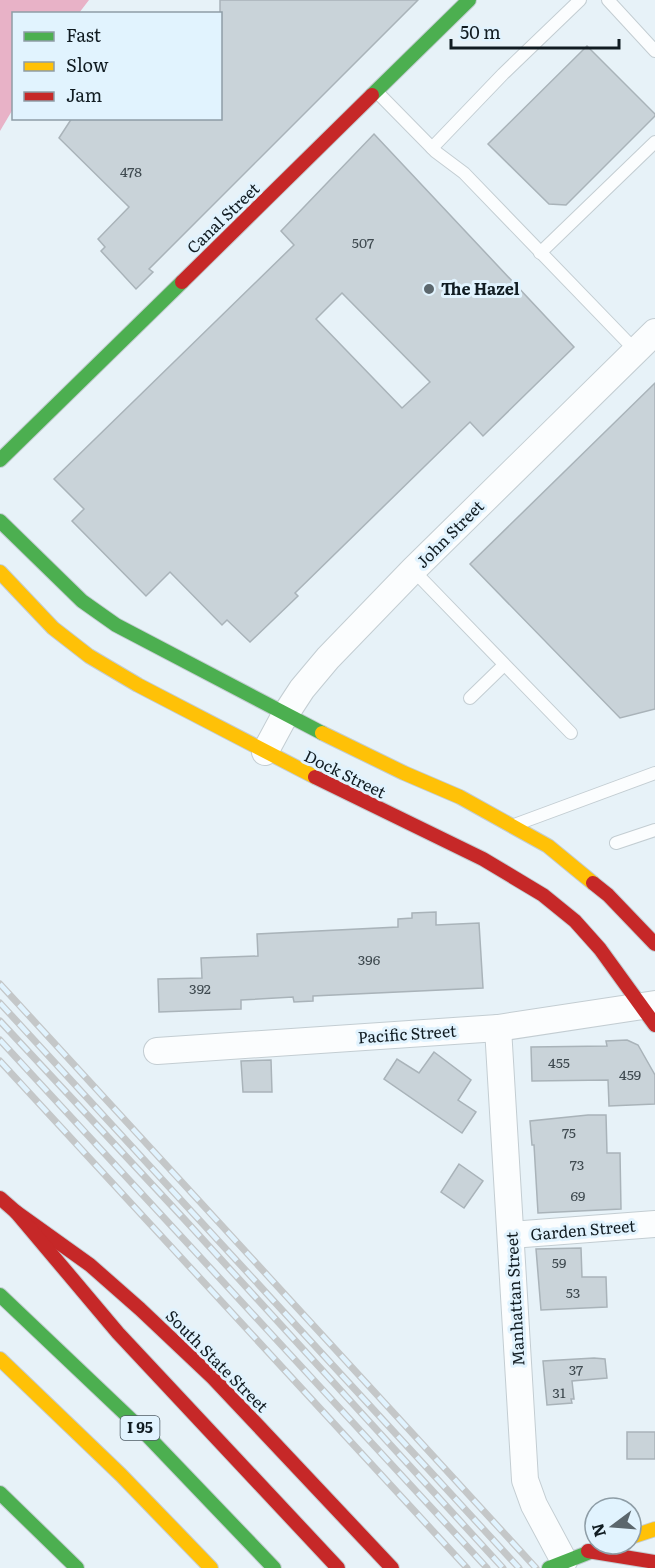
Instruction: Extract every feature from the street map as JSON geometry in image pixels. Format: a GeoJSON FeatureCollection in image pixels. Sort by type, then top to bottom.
{"type":"FeatureCollection","features":[{"type":"Feature","properties":{"kind":"main road","name":"Canal Street"},"geometry":{"type":"LineString","coordinates":[[0,459],[469,0]]}},
{"type":"Feature","properties":{"kind":"main road","name":"Dock Street"},"geometry":{"type":"LineString","coordinates":[[0,521],[95,612],[145,642],[285,715],[404,774],[460,797],[513,825],[548,846],[608,895],[655,944]]}},
{"type":"Feature","properties":{"kind":"main road","name":"Dock Street"},"geometry":{"type":"LineString","coordinates":[[0,572],[19,594],[68,641],[112,671],[266,752],[497,867],[535,889],[582,930],[651,1011]]}},
{"type":"Feature","properties":{"kind":"main road","name":"South State Street"},"geometry":{"type":"LineString","coordinates":[[0,1197],[16,1212],[90,1265],[147,1315],[213,1378],[392,1568]]}},
{"type":"Feature","properties":{"kind":"main road"},"geometry":{"type":"LineString","coordinates":[[16,1212],[118,1333],[338,1568]]}},
{"type":"Feature","properties":{"kind":"main road","name":"I 95"},"geometry":{"type":"LineString","coordinates":[[0,1295],[105,1393],[212,1501],[274,1568]]}},
{"type":"Feature","properties":{"kind":"main road","name":"I 95"},"geometry":{"type":"LineString","coordinates":[[0,1359],[122,1475],[211,1568]]}},
{"type":"Feature","properties":{"kind":"main road"},"geometry":{"type":"LineString","coordinates":[[0,1493],[76,1568]]}},
{"type":"Feature","properties":{"kind":"main road"},"geometry":{"type":"LineString","coordinates":[[556,1564],[583,1553]]}},
{"type":"Feature","properties":{"kind":"main road"},"geometry":{"type":"LineString","coordinates":[[618,1556],[655,1562]]}},
{"type":"Feature","properties":{"kind":"street","name":"John Street"},"geometry":{"type":"LineString","coordinates":[[266,752],[285,715],[302,689],[328,658],[413,570],[655,332]]}},
{"type":"Feature","properties":{"kind":"street","name":"Pacific Street"},"geometry":{"type":"LineString","coordinates":[[157,1051],[498,1028],[651,1011]]}},
{"type":"Feature","properties":{"kind":"street","name":"Manhattan Street"},"geometry":{"type":"LineString","coordinates":[[498,1028],[525,1480],[556,1564]]}},
{"type":"Feature","properties":{"kind":"street","name":"Garden Street"},"geometry":{"type":"LineString","coordinates":[[511,1235],[655,1224]]}},
{"type":"Feature","properties":{"kind":"lane"},"geometry":{"type":"LineString","coordinates":[[432,148],[503,74],[580,0]]}},
{"type":"Feature","properties":{"kind":"lane"},"geometry":{"type":"LineString","coordinates":[[608,0],[655,51]]}},
{"type":"Feature","properties":{"kind":"lane"},"geometry":{"type":"LineString","coordinates":[[376,91],[432,148],[464,173],[636,351]]}},
{"type":"Feature","properties":{"kind":"lane"},"geometry":{"type":"LineString","coordinates":[[540,252],[655,142]]}},
{"type":"Feature","properties":{"kind":"lane"},"geometry":{"type":"LineString","coordinates":[[413,570],[571,733]]}},
{"type":"Feature","properties":{"kind":"lane"},"geometry":{"type":"LineString","coordinates":[[470,698],[504,664]]}},
{"type":"Feature","properties":{"kind":"lane"},"geometry":{"type":"LineString","coordinates":[[513,825],[655,773]]}},
{"type":"Feature","properties":{"kind":"lane"},"geometry":{"type":"LineString","coordinates":[[616,843],[655,830]]}},
{"type":"Feature","properties":{"kind":"shaded area"},"geometry":{"type":"Polygon","coordinates":[[[0,0],[89,0],[80,12],[12,12],[12,111],[0,131],[0,0]]]}},
{"type":"Feature","properties":{"kind":"building"},"geometry":{"type":"Polygon","coordinates":[[[220,0],[418,0],[149,269],[153,272],[136,289],[101,251],[105,247],[98,239],[129,207],[59,138],[71,120],[222,120],[222,12],[220,12],[220,0]]]}},
{"type":"Feature","properties":{"kind":"building"},"geometry":{"type":"Polygon","coordinates":[[[587,46],[655,116],[566,205],[549,204],[488,144],[587,46]]]}},
{"type":"Feature","properties":{"kind":"building"},"geometry":{"type":"Polygon","coordinates":[[[374,134],[574,347],[483,436],[470,422],[295,593],[298,596],[250,642],[227,620],[222,625],[170,572],[146,596],[72,521],[84,509],[54,479],[294,245],[281,231],[374,134]],[[342,293],[316,319],[402,408],[430,382],[342,293]]]}},
{"type":"Feature","properties":{"kind":"building"},"geometry":{"type":"Polygon","coordinates":[[[655,383],[655,709],[620,718],[470,564],[655,383]]]}},
{"type":"Feature","properties":{"kind":"building"},"geometry":{"type":"Polygon","coordinates":[[[436,912],[436,925],[479,923],[483,988],[313,996],[313,1001],[294,1002],[293,997],[241,1000],[241,1009],[159,1012],[158,979],[202,978],[201,958],[258,956],[257,934],[398,927],[398,919],[412,918],[412,913],[436,912]]]}},
{"type":"Feature","properties":{"kind":"building"},"geometry":{"type":"Polygon","coordinates":[[[627,1040],[638,1045],[655,1075],[655,1104],[609,1106],[608,1080],[532,1081],[531,1047],[607,1046],[606,1041],[627,1040]]]}},
{"type":"Feature","properties":{"kind":"building"},"geometry":{"type":"Polygon","coordinates":[[[434,1052],[471,1080],[458,1100],[476,1112],[462,1133],[384,1079],[397,1059],[419,1073],[434,1052]]]}},
{"type":"Feature","properties":{"kind":"building"},"geometry":{"type":"Polygon","coordinates":[[[271,1060],[272,1092],[243,1092],[241,1061],[271,1060]]]}},
{"type":"Feature","properties":{"kind":"building"},"geometry":{"type":"Polygon","coordinates":[[[606,1115],[607,1153],[620,1153],[621,1209],[538,1213],[534,1145],[532,1145],[530,1121],[606,1115]]]}},
{"type":"Feature","properties":{"kind":"building"},"geometry":{"type":"Polygon","coordinates":[[[459,1164],[483,1181],[464,1208],[441,1192],[459,1164]]]}},
{"type":"Feature","properties":{"kind":"building"},"geometry":{"type":"Polygon","coordinates":[[[581,1248],[582,1277],[606,1277],[607,1307],[541,1310],[536,1249],[581,1248]]]}},
{"type":"Feature","properties":{"kind":"building"},"geometry":{"type":"Polygon","coordinates":[[[605,1359],[607,1378],[572,1381],[574,1399],[571,1399],[572,1403],[547,1405],[543,1361],[605,1359]]]}},
{"type":"Feature","properties":{"kind":"building"},"geometry":{"type":"Polygon","coordinates":[[[627,1432],[655,1432],[655,1459],[627,1459],[627,1432]]]}},
{"type":"Feature","properties":{"kind":"railway"},"geometry":{"type":"LineString","coordinates":[[0,984],[536,1568]]}},
{"type":"Feature","properties":{"kind":"railway"},"geometry":{"type":"LineString","coordinates":[[0,1003],[519,1568]]}},
{"type":"Feature","properties":{"kind":"railway"},"geometry":{"type":"LineString","coordinates":[[0,1021],[503,1568]]}},
{"type":"Feature","properties":{"kind":"railway"},"geometry":{"type":"LineString","coordinates":[[0,1040],[487,1568]]}},
{"type":"Feature","properties":{"kind":"railway"},"geometry":{"type":"LineString","coordinates":[[0,1061],[467,1568]]}},
{"type":"Feature","properties":{"kind":"traffic: fast"},"geometry":{"type":"LineString","coordinates":[[372,95],[469,0]]}},
{"type":"Feature","properties":{"kind":"traffic: fast"},"geometry":{"type":"LineString","coordinates":[[0,460],[182,282]]}},
{"type":"Feature","properties":{"kind":"traffic: fast"},"geometry":{"type":"LineString","coordinates":[[0,521],[82,601],[116,625],[322,733]]}},
{"type":"Feature","properties":{"kind":"traffic: fast"},"geometry":{"type":"LineString","coordinates":[[0,1295],[140,1428],[274,1568]]}},
{"type":"Feature","properties":{"kind":"traffic: fast"},"geometry":{"type":"LineString","coordinates":[[0,1493],[77,1568]]}},
{"type":"Feature","properties":{"kind":"traffic: fast"},"geometry":{"type":"LineString","coordinates":[[549,1568],[583,1555]]}},
{"type":"Feature","properties":{"kind":"traffic: slow"},"geometry":{"type":"LineString","coordinates":[[0,572],[53,628],[89,656],[138,685],[315,777]]}},
{"type":"Feature","properties":{"kind":"traffic: slow"},"geometry":{"type":"LineString","coordinates":[[322,733],[460,797],[548,846],[593,883]]}},
{"type":"Feature","properties":{"kind":"traffic: slow"},"geometry":{"type":"LineString","coordinates":[[0,1359],[121,1475],[211,1568]]}},
{"type":"Feature","properties":{"kind":"traffic: slow"},"geometry":{"type":"LineString","coordinates":[[643,1533],[655,1529]]}},
{"type":"Feature","properties":{"kind":"traffic: jam"},"geometry":{"type":"LineString","coordinates":[[182,282],[372,95]]}},
{"type":"Feature","properties":{"kind":"traffic: jam"},"geometry":{"type":"LineString","coordinates":[[315,777],[483,859],[543,895],[575,921],[600,949],[655,1025]]}},
{"type":"Feature","properties":{"kind":"traffic: jam"},"geometry":{"type":"LineString","coordinates":[[593,883],[608,895],[655,944]]}},
{"type":"Feature","properties":{"kind":"traffic: jam"},"geometry":{"type":"LineString","coordinates":[[0,1198],[90,1265],[140,1309],[213,1378],[392,1568]]}},
{"type":"Feature","properties":{"kind":"traffic: jam"},"geometry":{"type":"LineString","coordinates":[[16,1212],[118,1333],[338,1568]]}},
{"type":"Feature","properties":{"kind":"traffic: jam"},"geometry":{"type":"LineString","coordinates":[[618,1556],[655,1562]]}},
{"type":"Feature","properties":{"kind":"place","name":"The Hazel"},"geometry":{"type":"Point","coordinates":[429,289]}}]}
